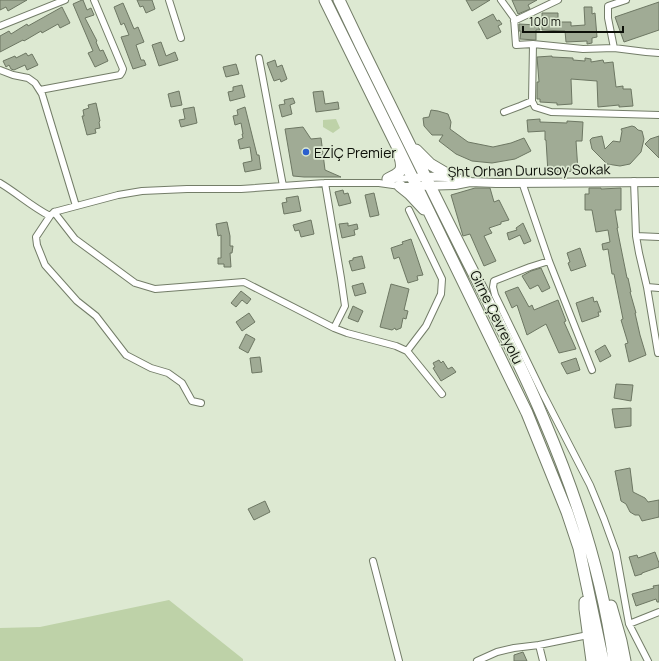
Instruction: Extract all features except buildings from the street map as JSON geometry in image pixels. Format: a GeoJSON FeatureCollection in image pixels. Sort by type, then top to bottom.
{"type":"FeatureCollection","features":[{"type":"Feature","properties":{"kind":"highway","name":"Girne Çevreyolu"},"geometry":{"type":"LineString","coordinates":[[325,0],[433,218],[527,413],[579,548],[603,661]]}},
{"type":"Feature","properties":{"kind":"highway","name":"Girne Çevreyolu"},"geometry":{"type":"LineString","coordinates":[[339,0],[499,323],[544,419],[564,468],[599,580],[614,661]]}},
{"type":"Feature","properties":{"kind":"highway"},"geometry":{"type":"LineString","coordinates":[[409,142],[430,164],[452,177]]}},
{"type":"Feature","properties":{"kind":"highway"},"geometry":{"type":"LineString","coordinates":[[383,181],[397,174],[401,170],[402,164],[398,148]]}},
{"type":"Feature","properties":{"kind":"highway"},"geometry":{"type":"LineString","coordinates":[[400,186],[410,194],[433,218]]}},
{"type":"Feature","properties":{"kind":"highway"},"geometry":{"type":"LineString","coordinates":[[585,580],[585,609],[592,661]]}},
{"type":"Feature","properties":{"kind":"highway"},"geometry":{"type":"LineString","coordinates":[[599,580],[610,603],[625,661]]}},
{"type":"Feature","properties":{"kind":"street"},"geometry":{"type":"LineString","coordinates":[[0,26],[65,0]]}},
{"type":"Feature","properties":{"kind":"street"},"geometry":{"type":"LineString","coordinates":[[40,90],[120,75],[122,72],[123,69],[94,0]]}},
{"type":"Feature","properties":{"kind":"street"},"geometry":{"type":"LineString","coordinates":[[169,0],[180,38]]}},
{"type":"Feature","properties":{"kind":"street"},"geometry":{"type":"LineString","coordinates":[[501,0],[514,18],[516,45],[533,44],[583,49],[614,48],[659,52]]}},
{"type":"Feature","properties":{"kind":"street"},"geometry":{"type":"LineString","coordinates":[[514,21],[558,0]]}},
{"type":"Feature","properties":{"kind":"street"},"geometry":{"type":"LineString","coordinates":[[614,48],[608,18],[607,3],[626,0]]}},
{"type":"Feature","properties":{"kind":"street"},"geometry":{"type":"LineString","coordinates":[[533,44],[532,100],[535,107],[551,112],[659,115]]}},
{"type":"Feature","properties":{"kind":"street"},"geometry":{"type":"LineString","coordinates":[[259,58],[283,186]]}},
{"type":"Feature","properties":{"kind":"street"},"geometry":{"type":"LineString","coordinates":[[0,70],[13,75],[28,78],[35,83],[40,90],[76,206]]}},
{"type":"Feature","properties":{"kind":"street"},"geometry":{"type":"LineString","coordinates":[[504,112],[532,100]]}},
{"type":"Feature","properties":{"kind":"street"},"geometry":{"type":"LineString","coordinates":[[428,181],[452,177],[470,182]]}},
{"type":"Feature","properties":{"kind":"street"},"geometry":{"type":"LineString","coordinates":[[0,183],[42,212],[52,214],[118,195],[142,191],[241,189],[325,183],[383,181],[415,182]]}},
{"type":"Feature","properties":{"kind":"street","name":"Şht Orhan Durusoy Sokak"},"geometry":{"type":"LineString","coordinates":[[383,181],[400,186],[415,182],[428,181],[455,185],[470,182],[659,182]]}},
{"type":"Feature","properties":{"kind":"street"},"geometry":{"type":"LineString","coordinates":[[634,181],[636,236],[647,287],[658,352]]}},
{"type":"Feature","properties":{"kind":"street"},"geometry":{"type":"LineString","coordinates":[[522,182],[549,261],[592,370]]}},
{"type":"Feature","properties":{"kind":"street"},"geometry":{"type":"LineString","coordinates":[[325,183],[345,306],[334,328]]}},
{"type":"Feature","properties":{"kind":"street"},"geometry":{"type":"LineString","coordinates":[[407,351],[426,326],[441,294],[442,280],[409,210]]}},
{"type":"Feature","properties":{"kind":"street"},"geometry":{"type":"LineString","coordinates":[[52,214],[74,239],[135,283],[154,289],[244,282],[334,328],[396,346],[407,351],[442,394]]}},
{"type":"Feature","properties":{"kind":"street"},"geometry":{"type":"LineString","coordinates":[[52,214],[36,237],[37,244],[45,264],[76,301],[96,316],[126,356],[151,368],[168,373],[182,383],[192,401],[201,403]]}},
{"type":"Feature","properties":{"kind":"street"},"geometry":{"type":"LineString","coordinates":[[636,236],[659,237]]}},
{"type":"Feature","properties":{"kind":"street"},"geometry":{"type":"LineString","coordinates":[[549,261],[494,281],[493,287],[495,295],[543,394],[590,485],[616,552],[629,624],[648,661]]}},
{"type":"Feature","properties":{"kind":"street"},"geometry":{"type":"LineString","coordinates":[[647,287],[659,288]]}},
{"type":"Feature","properties":{"kind":"street"},"geometry":{"type":"LineString","coordinates":[[373,561],[399,661]]}},
{"type":"Feature","properties":{"kind":"street"},"geometry":{"type":"LineString","coordinates":[[629,624],[659,612]]}},
{"type":"Feature","properties":{"kind":"street"},"geometry":{"type":"LineString","coordinates":[[477,661],[497,652],[514,648],[539,645],[588,635]]}},
{"type":"Feature","properties":{"kind":"street"},"geometry":{"type":"LineString","coordinates":[[539,645],[543,661]]}},
{"type":"Feature","properties":{"kind":"green space"},"geometry":{"type":"Polygon","coordinates":[[[336,119],[340,128],[333,133],[323,127],[323,120],[336,119]]]}},
{"type":"Feature","properties":{"kind":"green space"},"geometry":{"type":"Polygon","coordinates":[[[169,600],[243,659],[243,661],[0,661],[0,628],[40,627],[169,600]]]}},
{"type":"Feature","properties":{"kind":"place","name":"EZİÇ Premier"},"geometry":{"type":"Point","coordinates":[306,152]}}]}
